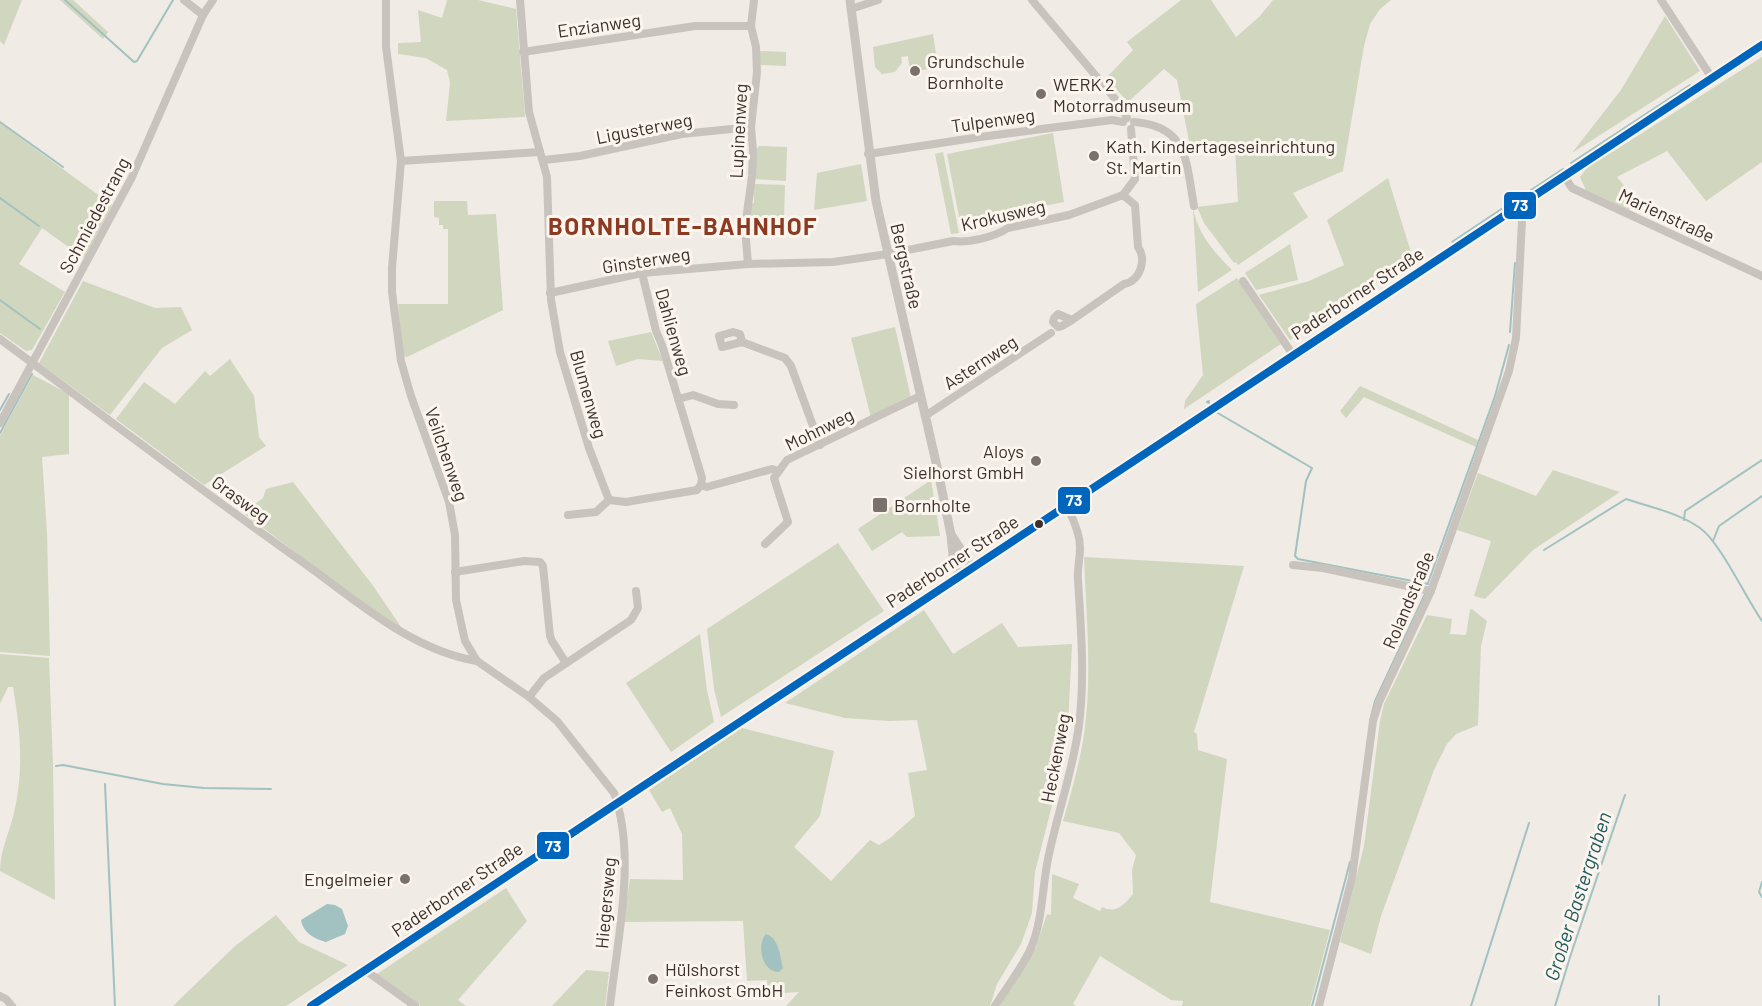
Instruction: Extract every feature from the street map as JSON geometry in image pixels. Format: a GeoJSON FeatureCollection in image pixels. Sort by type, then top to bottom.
{"type":"FeatureCollection","features":[{"type":"Feature","properties":{"kind":"main road","name":"Paderborner Straße"},"geometry":{"type":"LineString","coordinates":[[311,1006],[1762,45]]}},
{"type":"Feature","properties":{"kind":"street"},"geometry":{"type":"LineString","coordinates":[[184,0],[203,15]]}},
{"type":"Feature","properties":{"kind":"street","name":"Schmiedestrang"},"geometry":{"type":"LineString","coordinates":[[0,423],[132,177],[203,15],[213,0]]}},
{"type":"Feature","properties":{"kind":"street","name":"Veilchenweg"},"geometry":{"type":"LineString","coordinates":[[386,0],[386,47],[401,161],[392,292],[401,362],[449,502],[455,535],[459,618],[465,641],[477,661],[529,697],[566,731],[614,793],[618,802]]}},
{"type":"Feature","properties":{"kind":"street"},"geometry":{"type":"LineString","coordinates":[[520,0],[529,112],[547,177],[550,293]]}},
{"type":"Feature","properties":{"kind":"street","name":"Lupinenweg"},"geometry":{"type":"LineString","coordinates":[[748,264],[745,228],[753,151],[751,127],[757,72],[752,26],[754,0]]}},
{"type":"Feature","properties":{"kind":"street"},"geometry":{"type":"LineString","coordinates":[[850,4],[878,0]]}},
{"type":"Feature","properties":{"kind":"street"},"geometry":{"type":"LineString","coordinates":[[1032,0],[1122,107],[1129,122],[1135,179],[1123,195],[1135,205],[1138,247],[1142,252],[1140,270],[1130,283],[1124,284],[1072,320]]}},
{"type":"Feature","properties":{"kind":"street"},"geometry":{"type":"LineString","coordinates":[[1660,0],[1712,78]]}},
{"type":"Feature","properties":{"kind":"street","name":"Bergstraße"},"geometry":{"type":"LineString","coordinates":[[850,4],[868,154],[951,536],[954,565],[960,575]]}},
{"type":"Feature","properties":{"kind":"street","name":"Enzianweg"},"geometry":{"type":"LineString","coordinates":[[523,52],[695,26],[752,26]]}},
{"type":"Feature","properties":{"kind":"street","name":"Tulpenweg"},"geometry":{"type":"LineString","coordinates":[[868,154],[1112,120],[1145,122],[1171,133],[1180,143],[1185,154],[1194,206]]}},
{"type":"Feature","properties":{"kind":"street","name":"Ligusterweg"},"geometry":{"type":"LineString","coordinates":[[544,160],[580,156],[682,134],[751,127]]}},
{"type":"Feature","properties":{"kind":"street"},"geometry":{"type":"LineString","coordinates":[[401,161],[540,152]]}},
{"type":"Feature","properties":{"kind":"street","name":"Marienstraße"},"geometry":{"type":"LineString","coordinates":[[1564,176],[1572,188],[1762,276]]}},
{"type":"Feature","properties":{"kind":"street","name":"Krokusweg"},"geometry":{"type":"LineString","coordinates":[[888,254],[953,241],[963,242],[991,235],[1008,228],[1069,215],[1123,195]]}},
{"type":"Feature","properties":{"kind":"street","name":"Rolandstraße"},"geometry":{"type":"LineString","coordinates":[[1319,1006],[1352,878],[1373,720],[1379,702],[1431,591],[1509,371],[1516,338],[1521,221],[1516,208]]}},
{"type":"Feature","properties":{"kind":"street","name":"Ginsterweg"},"geometry":{"type":"LineString","coordinates":[[550,293],[642,273],[748,264],[833,262],[888,254]]}},
{"type":"Feature","properties":{"kind":"street","name":"Dahlienweg"},"geometry":{"type":"LineString","coordinates":[[642,273],[656,331],[702,478],[702,485]]}},
{"type":"Feature","properties":{"kind":"street"},"geometry":{"type":"LineString","coordinates":[[1243,281],[1293,355]]}},
{"type":"Feature","properties":{"kind":"street","name":"Blumenweg"},"geometry":{"type":"LineString","coordinates":[[550,293],[560,352],[588,448],[609,500]]}},
{"type":"Feature","properties":{"kind":"street","name":"Asternweg"},"geometry":{"type":"LineString","coordinates":[[925,416],[1051,333]]}},
{"type":"Feature","properties":{"kind":"street","name":"Grasweg"},"geometry":{"type":"LineString","coordinates":[[0,339],[267,537],[396,628],[436,648],[477,661]]}},
{"type":"Feature","properties":{"kind":"street"},"geometry":{"type":"LineString","coordinates":[[742,342],[780,355],[791,366],[820,445]]}},
{"type":"Feature","properties":{"kind":"street","name":"Dahlienweg"},"geometry":{"type":"LineString","coordinates":[[678,399],[693,395],[718,404],[734,405]]}},
{"type":"Feature","properties":{"kind":"street","name":"Mohnweg"},"geometry":{"type":"LineString","coordinates":[[765,544],[788,522],[774,478],[787,460],[920,396]]}},
{"type":"Feature","properties":{"kind":"street"},"geometry":{"type":"LineString","coordinates":[[568,515],[596,512],[609,500],[626,502],[697,490],[702,485],[707,487],[772,469],[778,471]]}},
{"type":"Feature","properties":{"kind":"street","name":"Heckenweg"},"geometry":{"type":"LineString","coordinates":[[995,1006],[1031,948],[1041,915],[1045,874],[1052,839],[1071,770],[1079,727],[1082,686],[1082,622],[1077,576],[1080,547],[1075,522],[1066,505]]}},
{"type":"Feature","properties":{"kind":"street","name":"Bergstraße"},"geometry":{"type":"LineString","coordinates":[[951,536],[972,567]]}},
{"type":"Feature","properties":{"kind":"street"},"geometry":{"type":"LineString","coordinates":[[455,572],[524,561],[540,562],[543,566],[550,636],[566,663]]}},
{"type":"Feature","properties":{"kind":"street"},"geometry":{"type":"LineString","coordinates":[[1293,565],[1323,568],[1431,591]]}},
{"type":"Feature","properties":{"kind":"street"},"geometry":{"type":"LineString","coordinates":[[529,697],[544,678],[631,620],[638,608],[636,591]]}},
{"type":"Feature","properties":{"kind":"street","name":"Hiegersweg"},"geometry":{"type":"LineString","coordinates":[[610,1006],[625,877],[623,826],[618,802]]}},
{"type":"Feature","properties":{"kind":"street"},"geometry":{"type":"LineString","coordinates":[[364,970],[416,1006]]}},
{"type":"Feature","properties":{"kind":"street"},"geometry":{"type":"LineString","coordinates":[[0,996],[12,1006]]}},
{"type":"Feature","properties":{"kind":"green space"},"geometry":{"type":"Polygon","coordinates":[[[0,0],[22,0],[4,45],[0,41],[0,0]]]}},
{"type":"Feature","properties":{"kind":"green space"},"geometry":{"type":"Polygon","coordinates":[[[60,0],[73,0],[108,32],[103,39],[60,0]]]}},
{"type":"Feature","properties":{"kind":"green space"},"geometry":{"type":"Polygon","coordinates":[[[447,0],[478,0],[516,9],[525,117],[446,121],[450,83],[447,70],[426,58],[398,54],[398,43],[421,42],[418,10],[442,18],[447,0]]]}},
{"type":"Feature","properties":{"kind":"green space"},"geometry":{"type":"Polygon","coordinates":[[[1181,0],[1211,0],[1236,37],[1259,17],[1273,0],[1391,0],[1380,9],[1370,24],[1364,46],[1343,171],[1293,193],[1308,217],[1238,265],[1234,263],[1204,223],[1197,207],[1238,202],[1235,146],[1191,151],[1177,80],[1164,69],[1128,102],[1106,78],[1133,50],[1127,42],[1181,0]]]}},
{"type":"Feature","properties":{"kind":"green space"},"geometry":{"type":"Polygon","coordinates":[[[1665,16],[1700,71],[1572,153],[1621,90],[1665,16]]]}},
{"type":"Feature","properties":{"kind":"green space"},"geometry":{"type":"Polygon","coordinates":[[[933,34],[936,53],[933,54],[935,68],[910,72],[908,56],[901,57],[902,63],[895,72],[882,74],[875,67],[873,47],[933,34]]]}},
{"type":"Feature","properties":{"kind":"green space"},"geometry":{"type":"Polygon","coordinates":[[[760,51],[786,52],[786,66],[760,65],[760,51]]]}},
{"type":"Feature","properties":{"kind":"green space"},"geometry":{"type":"Polygon","coordinates":[[[1762,57],[1762,162],[1706,201],[1667,151],[1617,177],[1634,198],[1629,210],[1586,190],[1580,177],[1587,168],[1762,57]]]}},
{"type":"Feature","properties":{"kind":"green space"},"geometry":{"type":"Polygon","coordinates":[[[0,123],[112,205],[84,258],[42,228],[19,264],[65,292],[32,350],[26,351],[0,333],[0,123]]]}},
{"type":"Feature","properties":{"kind":"green space"},"geometry":{"type":"Polygon","coordinates":[[[1053,133],[1064,202],[960,222],[947,154],[1053,133]]]}},
{"type":"Feature","properties":{"kind":"green space"},"geometry":{"type":"Polygon","coordinates":[[[759,146],[787,147],[786,181],[754,179],[756,150],[759,146]]]}},
{"type":"Feature","properties":{"kind":"green space"},"geometry":{"type":"Polygon","coordinates":[[[943,152],[959,233],[951,234],[935,154],[943,152]]]}},
{"type":"Feature","properties":{"kind":"green space"},"geometry":{"type":"Polygon","coordinates":[[[861,164],[867,201],[814,210],[817,173],[861,164]]]}},
{"type":"Feature","properties":{"kind":"green space"},"geometry":{"type":"Polygon","coordinates":[[[1388,178],[1414,262],[1404,265],[1290,340],[1259,295],[1309,281],[1344,265],[1327,220],[1388,178]]]}},
{"type":"Feature","properties":{"kind":"green space"},"geometry":{"type":"Polygon","coordinates":[[[753,184],[785,185],[784,218],[749,217],[750,207],[754,202],[753,184]]]}},
{"type":"Feature","properties":{"kind":"green space"},"geometry":{"type":"Polygon","coordinates":[[[434,201],[467,201],[468,215],[496,214],[503,310],[407,357],[403,356],[398,304],[448,304],[448,229],[443,229],[443,225],[439,225],[439,218],[434,217],[434,201]]]}},
{"type":"Feature","properties":{"kind":"green space"},"geometry":{"type":"Polygon","coordinates":[[[1193,208],[1207,242],[1232,270],[1198,292],[1193,208]]]}},
{"type":"Feature","properties":{"kind":"green space"},"geometry":{"type":"Polygon","coordinates":[[[1290,244],[1298,280],[1256,290],[1245,273],[1290,244]]]}},
{"type":"Feature","properties":{"kind":"green space"},"geometry":{"type":"Polygon","coordinates":[[[1237,278],[1281,344],[1184,409],[1185,401],[1203,375],[1196,304],[1237,278]]]}},
{"type":"Feature","properties":{"kind":"green space"},"geometry":{"type":"Polygon","coordinates":[[[83,281],[155,308],[181,307],[192,330],[162,348],[110,415],[39,363],[83,281]]]}},
{"type":"Feature","properties":{"kind":"green space"},"geometry":{"type":"Polygon","coordinates":[[[895,327],[911,398],[871,418],[851,338],[895,327]]]}},
{"type":"Feature","properties":{"kind":"green space"},"geometry":{"type":"Polygon","coordinates":[[[651,332],[663,361],[638,359],[616,366],[608,341],[651,332]]]}},
{"type":"Feature","properties":{"kind":"green space"},"geometry":{"type":"Polygon","coordinates":[[[230,359],[254,396],[259,437],[266,446],[204,485],[116,419],[144,382],[175,404],[205,371],[210,376],[230,359]]]}},
{"type":"Feature","properties":{"kind":"green space"},"geometry":{"type":"Polygon","coordinates":[[[33,375],[69,394],[69,454],[42,457],[47,533],[50,656],[0,652],[0,436],[33,375]]]}},
{"type":"Feature","properties":{"kind":"green space"},"geometry":{"type":"Polygon","coordinates":[[[1360,386],[1478,440],[1476,447],[1364,397],[1346,418],[1340,411],[1360,386]]]}},
{"type":"Feature","properties":{"kind":"green space"},"geometry":{"type":"Polygon","coordinates":[[[1553,470],[1620,492],[1533,550],[1485,599],[1474,596],[1491,541],[1457,530],[1478,473],[1536,496],[1553,470]]]}},
{"type":"Feature","properties":{"kind":"green space"},"geometry":{"type":"Polygon","coordinates":[[[931,480],[940,536],[907,537],[902,532],[872,551],[858,529],[931,480]]]}},
{"type":"Feature","properties":{"kind":"green space"},"geometry":{"type":"Polygon","coordinates":[[[293,482],[374,587],[403,630],[386,620],[243,513],[263,498],[266,489],[293,482]]]}},
{"type":"Feature","properties":{"kind":"green space"},"geometry":{"type":"Polygon","coordinates":[[[838,543],[884,611],[721,717],[714,689],[707,629],[838,543]]]}},
{"type":"Feature","properties":{"kind":"green space"},"geometry":{"type":"Polygon","coordinates":[[[1084,557],[1244,566],[1194,732],[1197,734],[1198,750],[1227,759],[1210,902],[1330,930],[1310,1006],[1182,1006],[1183,1001],[1171,1000],[1100,956],[1073,1004],[1076,1006],[999,1006],[1036,947],[1047,914],[1051,915],[1052,874],[1079,884],[1073,898],[1100,911],[1102,907],[1116,909],[1133,894],[1132,870],[1136,855],[1119,833],[1063,821],[1081,751],[1087,706],[1088,642],[1084,557]]]}},
{"type":"Feature","properties":{"kind":"green space"},"geometry":{"type":"Polygon","coordinates":[[[1472,609],[1487,621],[1481,646],[1478,725],[1456,734],[1447,744],[1434,770],[1381,916],[1371,954],[1340,942],[1364,846],[1384,704],[1427,615],[1452,619],[1450,634],[1466,635],[1472,609]]]}},
{"type":"Feature","properties":{"kind":"green space"},"geometry":{"type":"Polygon","coordinates":[[[924,610],[953,654],[1002,623],[1018,647],[1072,644],[1068,725],[1062,766],[1035,872],[1032,913],[1021,944],[997,984],[990,1006],[786,1006],[799,992],[768,994],[767,980],[747,981],[743,921],[623,922],[630,879],[683,880],[682,834],[670,808],[662,812],[649,790],[742,728],[834,751],[820,816],[794,847],[831,881],[870,840],[879,845],[915,816],[908,773],[927,770],[917,720],[845,718],[785,703],[924,610]]]}},
{"type":"Feature","properties":{"kind":"green space"},"geometry":{"type":"Polygon","coordinates":[[[700,634],[707,690],[714,722],[671,752],[626,683],[700,634]]]}},
{"type":"Feature","properties":{"kind":"green space"},"geometry":{"type":"Polygon","coordinates":[[[0,654],[49,658],[55,900],[0,871],[18,793],[20,763],[18,717],[13,687],[8,687],[0,704],[0,654]]]}},
{"type":"Feature","properties":{"kind":"green space"},"geometry":{"type":"Polygon","coordinates":[[[506,888],[527,921],[458,1000],[466,1006],[421,1006],[377,974],[506,888]]]}},
{"type":"Feature","properties":{"kind":"green space"},"geometry":{"type":"Polygon","coordinates":[[[276,915],[299,942],[348,965],[286,1006],[173,1006],[235,946],[276,915]]]}},
{"type":"Feature","properties":{"kind":"green space"},"geometry":{"type":"Polygon","coordinates":[[[586,970],[609,972],[605,1006],[552,1006],[586,970]]]}},
{"type":"Feature","properties":{"kind":"water"},"geometry":{"type":"Polygon","coordinates":[[[327,904],[342,909],[348,926],[345,934],[326,942],[310,935],[301,920],[327,904]]]}},
{"type":"Feature","properties":{"kind":"water"},"geometry":{"type":"Polygon","coordinates":[[[766,934],[774,939],[778,948],[783,968],[779,972],[768,968],[762,957],[761,945],[766,934]]]}},
{"type":"Feature","properties":{"kind":"waterway"},"geometry":{"type":"LineString","coordinates":[[65,0],[134,62],[137,61],[173,0]]}},
{"type":"Feature","properties":{"kind":"waterway"},"geometry":{"type":"LineString","coordinates":[[1571,163],[1690,85]]}},
{"type":"Feature","properties":{"kind":"waterway"},"geometry":{"type":"LineString","coordinates":[[0,122],[63,167]]}},
{"type":"Feature","properties":{"kind":"waterway"},"geometry":{"type":"LineString","coordinates":[[1522,196],[1563,169]]}},
{"type":"Feature","properties":{"kind":"waterway"},"geometry":{"type":"LineString","coordinates":[[0,198],[39,226]]}},
{"type":"Feature","properties":{"kind":"waterway"},"geometry":{"type":"LineString","coordinates":[[1452,242],[1512,202]]}},
{"type":"Feature","properties":{"kind":"waterway"},"geometry":{"type":"LineString","coordinates":[[1510,332],[1515,263]]}},
{"type":"Feature","properties":{"kind":"waterway"},"geometry":{"type":"LineString","coordinates":[[0,300],[40,329]]}},
{"type":"Feature","properties":{"kind":"waterway"},"geometry":{"type":"LineString","coordinates":[[1428,583],[1495,396],[1509,345]]}},
{"type":"Feature","properties":{"kind":"waterway"},"geometry":{"type":"LineString","coordinates":[[0,433],[32,374]]}},
{"type":"Feature","properties":{"kind":"waterway"},"geometry":{"type":"LineString","coordinates":[[0,410],[9,394]]}},
{"type":"Feature","properties":{"kind":"waterway"},"geometry":{"type":"LineString","coordinates":[[1209,401],[1207,402],[1209,403]]}},
{"type":"Feature","properties":{"kind":"waterway"},"geometry":{"type":"LineString","coordinates":[[1216,412],[1312,468],[1306,481],[1295,556],[1298,559],[1428,584]]}},
{"type":"Feature","properties":{"kind":"waterway"},"geometry":{"type":"LineString","coordinates":[[1684,520],[1685,511],[1762,460]]}},
{"type":"Feature","properties":{"kind":"waterway"},"geometry":{"type":"LineString","coordinates":[[1713,541],[1719,526],[1762,496]]}},
{"type":"Feature","properties":{"kind":"waterway"},"geometry":{"type":"LineString","coordinates":[[1544,550],[1626,499],[1664,511],[1683,518],[1708,535],[1762,621]]}},
{"type":"Feature","properties":{"kind":"waterway"},"geometry":{"type":"LineString","coordinates":[[1370,721],[1375,701],[1425,594]]}},
{"type":"Feature","properties":{"kind":"waterway"},"geometry":{"type":"LineString","coordinates":[[56,766],[63,765],[163,784],[204,788],[271,789]]}},
{"type":"Feature","properties":{"kind":"waterway"},"geometry":{"type":"LineString","coordinates":[[105,784],[115,1006]]}},
{"type":"Feature","properties":{"kind":"waterway","name":"Großer Bastergraben"},"geometry":{"type":"LineString","coordinates":[[1555,1006],[1625,795]]}},
{"type":"Feature","properties":{"kind":"waterway"},"geometry":{"type":"LineString","coordinates":[[1471,1006],[1529,823]]}},
{"type":"Feature","properties":{"kind":"waterway"},"geometry":{"type":"LineString","coordinates":[[1312,1006],[1350,862]]}},
{"type":"Feature","properties":{"kind":"waterway"},"geometry":{"type":"LineString","coordinates":[[1762,882],[1759,892],[1762,897]]}},
{"type":"Feature","properties":{"kind":"waterway"},"geometry":{"type":"LineString","coordinates":[[1659,996],[1659,1006]]}},
{"type":"Feature","properties":{"kind":"transit line","name":"73"},"geometry":{"type":"LineString","coordinates":[[311,1006],[1762,45]]}},
{"type":"Feature","properties":{"kind":"place","name":"Grundschule Bornholte"},"geometry":{"type":"Point","coordinates":[915,71]}},
{"type":"Feature","properties":{"kind":"place","name":"WERK 2 Motorradmuseum"},"geometry":{"type":"Point","coordinates":[1041,94]}},
{"type":"Feature","properties":{"kind":"place","name":"Kath. Kindertageseinrichtung St. Martin"},"geometry":{"type":"Point","coordinates":[1094,156]}},
{"type":"Feature","properties":{"kind":"place","name":"Aloys Sielhorst GmbH"},"geometry":{"type":"Point","coordinates":[1036,461]}},
{"type":"Feature","properties":{"kind":"place","name":"Bornholte"},"geometry":{"type":"Point","coordinates":[880,505]}},
{"type":"Feature","properties":{"kind":"place","name":"Engelmeier"},"geometry":{"type":"Point","coordinates":[405,879]}},
{"type":"Feature","properties":{"kind":"place","name":"Hülshorst Feinkost GmbH"},"geometry":{"type":"Point","coordinates":[653,979]}},
{"type":"Feature","properties":{"kind":"district","name":"BORNHOLTE-BAHNHOF"},"geometry":{"type":"Point","coordinates":[683,225]}}]}
